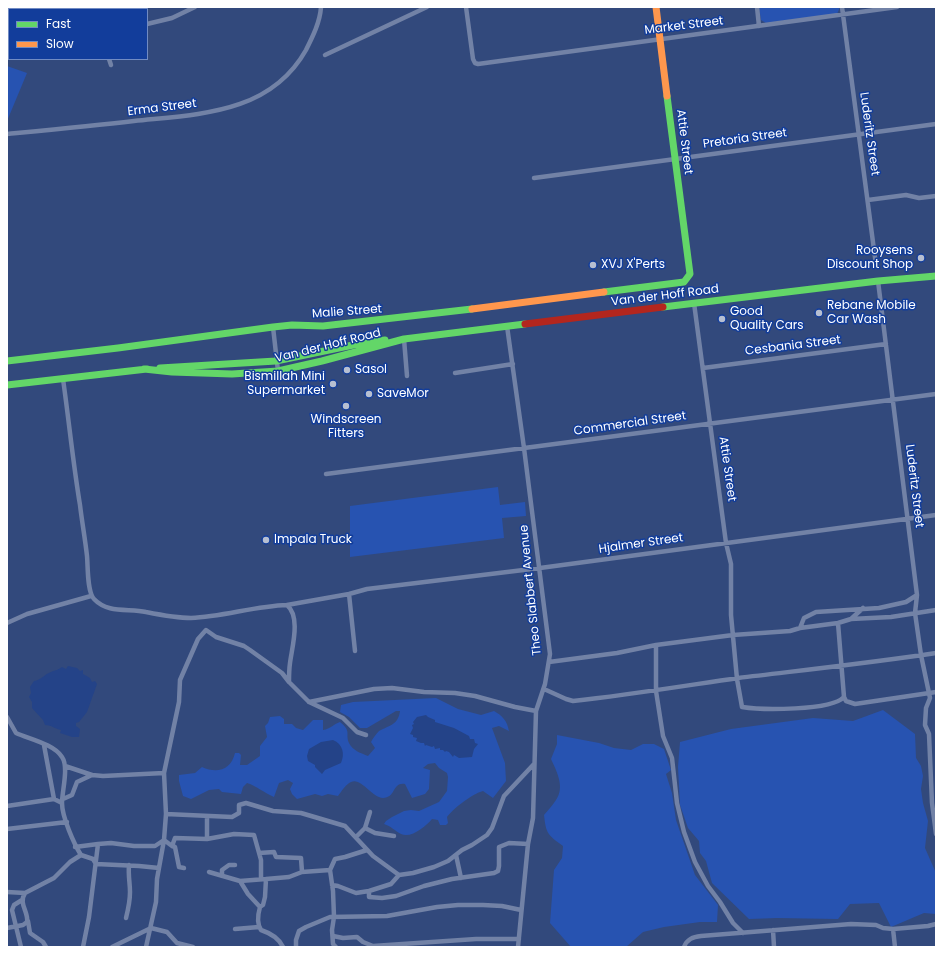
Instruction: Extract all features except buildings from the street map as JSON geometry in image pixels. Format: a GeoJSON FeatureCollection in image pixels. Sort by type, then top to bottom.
{"type":"FeatureCollection","features":[{"type":"Feature","properties":{"kind":"main road","name":"Attie Street"},"geometry":{"type":"LineString","coordinates":[[656,7],[690,274],[687,280]]}},
{"type":"Feature","properties":{"kind":"main road","name":"Van der Hoff Road"},"geometry":{"type":"LineString","coordinates":[[144,369],[172,372],[232,374],[278,371],[401,340],[694,303],[878,281],[936,276]]}},
{"type":"Feature","properties":{"kind":"main road","name":"Malie Street"},"geometry":{"type":"LineString","coordinates":[[7,361],[273,327],[292,325],[324,326],[376,321],[680,284],[687,280]]}},
{"type":"Feature","properties":{"kind":"main road","name":"Van der Hoff Road"},"geometry":{"type":"LineString","coordinates":[[7,385],[144,369],[277,361],[354,344],[386,340],[401,340]]}},
{"type":"Feature","properties":{"kind":"street"},"geometry":{"type":"LineString","coordinates":[[148,24],[172,18],[195,7]]}},
{"type":"Feature","properties":{"kind":"street","name":"Erma Street"},"geometry":{"type":"LineString","coordinates":[[7,134],[210,112],[246,102],[266,92],[284,78],[301,58],[316,28],[321,7]]}},
{"type":"Feature","properties":{"kind":"street"},"geometry":{"type":"LineString","coordinates":[[325,55],[427,7]]}},
{"type":"Feature","properties":{"kind":"street","name":"Market Street"},"geometry":{"type":"LineString","coordinates":[[466,7],[473,59],[475,63],[481,64],[897,7]]}},
{"type":"Feature","properties":{"kind":"street"},"geometry":{"type":"LineString","coordinates":[[757,7],[759,26]]}},
{"type":"Feature","properties":{"kind":"street","name":"Luderitz Street"},"geometry":{"type":"LineString","coordinates":[[842,7],[876,265]]}},
{"type":"Feature","properties":{"kind":"street"},"geometry":{"type":"LineString","coordinates":[[110,60],[112,65]]}},
{"type":"Feature","properties":{"kind":"street","name":"Pretoria Street"},"geometry":{"type":"LineString","coordinates":[[534,178],[936,124]]}},
{"type":"Feature","properties":{"kind":"street"},"geometry":{"type":"LineString","coordinates":[[868,200],[906,195],[919,198],[936,196]]}},
{"type":"Feature","properties":{"kind":"street","name":"Luderitz Street"},"geometry":{"type":"LineString","coordinates":[[878,281],[917,595],[915,613],[921,655],[929,693]]}},
{"type":"Feature","properties":{"kind":"street","name":"Attie Street"},"geometry":{"type":"LineString","coordinates":[[694,303],[726,543],[731,564],[733,635],[742,707],[755,709],[795,708],[825,704],[841,700],[844,697]]}},
{"type":"Feature","properties":{"kind":"street","name":"Theo Slabbert Avenue"},"geometry":{"type":"LineString","coordinates":[[507,326],[540,568],[550,654],[544,689],[536,711],[533,818],[528,844],[518,947]]}},
{"type":"Feature","properties":{"kind":"street"},"geometry":{"type":"LineString","coordinates":[[273,327],[278,371]]}},
{"type":"Feature","properties":{"kind":"street"},"geometry":{"type":"LineString","coordinates":[[401,340],[408,376]]}},
{"type":"Feature","properties":{"kind":"street","name":"Cesbania Street"},"geometry":{"type":"LineString","coordinates":[[703,368],[886,344]]}},
{"type":"Feature","properties":{"kind":"street"},"geometry":{"type":"LineString","coordinates":[[455,373],[513,364]]}},
{"type":"Feature","properties":{"kind":"street"},"geometry":{"type":"LineString","coordinates":[[7,623],[27,614],[91,596],[84,526],[63,379]]}},
{"type":"Feature","properties":{"kind":"street","name":"Commercial Street"},"geometry":{"type":"LineString","coordinates":[[326,474],[936,394]]}},
{"type":"Feature","properties":{"kind":"street","name":"Hjalmer Street"},"geometry":{"type":"LineString","coordinates":[[91,596],[98,603],[112,609],[190,618],[287,605],[350,594],[367,589],[540,568],[936,515]]}},
{"type":"Feature","properties":{"kind":"street"},"geometry":{"type":"LineString","coordinates":[[350,594],[355,651]]}},
{"type":"Feature","properties":{"kind":"street"},"geometry":{"type":"LineString","coordinates":[[800,628],[804,618],[816,612],[879,608],[906,602],[917,595]]}},
{"type":"Feature","properties":{"kind":"street"},"geometry":{"type":"LineString","coordinates":[[287,605],[293,615],[294,629],[289,665],[289,682]]}},
{"type":"Feature","properties":{"kind":"street"},"geometry":{"type":"LineString","coordinates":[[851,619],[863,608]]}},
{"type":"Feature","properties":{"kind":"street"},"geometry":{"type":"LineString","coordinates":[[549,662],[612,654],[656,645],[733,635],[790,631],[800,628],[838,623],[851,619],[891,617],[936,610]]}},
{"type":"Feature","properties":{"kind":"street"},"geometry":{"type":"LineString","coordinates":[[838,623],[840,666],[844,697],[846,701],[855,704],[936,692]]}},
{"type":"Feature","properties":{"kind":"street"},"geometry":{"type":"LineString","coordinates":[[146,947],[156,902],[157,879],[164,840],[166,814],[164,773],[179,702],[180,680],[198,639],[206,630],[216,637],[244,646],[282,674],[309,702],[343,718],[357,732],[366,735]]}},
{"type":"Feature","properties":{"kind":"street"},"geometry":{"type":"LineString","coordinates":[[656,645],[656,691],[663,736],[672,758],[677,803],[684,832],[695,862],[708,886],[733,923],[743,933]]}},
{"type":"Feature","properties":{"kind":"street"},"geometry":{"type":"LineString","coordinates":[[544,689],[573,701],[936,653]]}},
{"type":"Feature","properties":{"kind":"street"},"geometry":{"type":"LineString","coordinates":[[309,702],[387,688],[468,695],[536,711]]}},
{"type":"Feature","properties":{"kind":"street"},"geometry":{"type":"LineString","coordinates":[[929,693],[930,698],[926,708],[925,725],[929,734],[932,803],[936,834]]}},
{"type":"Feature","properties":{"kind":"street"},"geometry":{"type":"LineString","coordinates":[[7,718],[16,733],[32,738],[50,747],[62,756],[65,766],[63,801],[67,822],[75,847],[81,855],[93,859],[96,864]]}},
{"type":"Feature","properties":{"kind":"street"},"geometry":{"type":"LineString","coordinates":[[44,745],[54,799]]}},
{"type":"Feature","properties":{"kind":"street"},"geometry":{"type":"LineString","coordinates":[[332,885],[355,893],[369,891],[391,884],[399,875],[429,870],[448,861],[462,850],[488,834],[492,828],[504,796],[534,764]]}},
{"type":"Feature","properties":{"kind":"street"},"geometry":{"type":"LineString","coordinates":[[65,766],[92,775],[103,776],[164,773]]}},
{"type":"Feature","properties":{"kind":"street"},"geometry":{"type":"LineString","coordinates":[[7,806],[54,799],[63,801],[72,795],[77,782],[92,775]]}},
{"type":"Feature","properties":{"kind":"street"},"geometry":{"type":"LineString","coordinates":[[166,814],[232,817],[240,813],[239,805],[246,803],[273,812],[301,813],[345,826],[378,860],[399,875]]}},
{"type":"Feature","properties":{"kind":"street"},"geometry":{"type":"LineString","coordinates":[[356,837],[365,828],[370,812]]}},
{"type":"Feature","properties":{"kind":"street"},"geometry":{"type":"LineString","coordinates":[[207,817],[207,839]]}},
{"type":"Feature","properties":{"kind":"street"},"geometry":{"type":"LineString","coordinates":[[7,830],[67,822]]}},
{"type":"Feature","properties":{"kind":"street"},"geometry":{"type":"LineString","coordinates":[[365,828],[375,833],[394,836]]}},
{"type":"Feature","properties":{"kind":"street"},"geometry":{"type":"LineString","coordinates":[[172,846],[175,838],[207,839],[234,834],[254,835],[259,853],[265,897],[259,911],[259,927]]}},
{"type":"Feature","properties":{"kind":"street"},"geometry":{"type":"LineString","coordinates":[[75,847],[112,843],[134,846],[155,846],[164,840]]}},
{"type":"Feature","properties":{"kind":"street"},"geometry":{"type":"LineString","coordinates":[[164,840],[175,847],[179,867],[184,868]]}},
{"type":"Feature","properties":{"kind":"street"},"geometry":{"type":"LineString","coordinates":[[83,947],[89,917],[98,844]]}},
{"type":"Feature","properties":{"kind":"street"},"geometry":{"type":"LineString","coordinates":[[369,891],[369,897],[382,898],[396,896],[424,886],[498,871],[499,847],[504,844],[528,844]]}},
{"type":"Feature","properties":{"kind":"street"},"geometry":{"type":"LineString","coordinates":[[336,947],[333,944],[332,930],[334,917],[330,870],[335,859],[367,850]]}},
{"type":"Feature","properties":{"kind":"street"},"geometry":{"type":"LineString","coordinates":[[259,853],[274,852],[276,856],[301,857],[302,872]]}},
{"type":"Feature","properties":{"kind":"street"},"geometry":{"type":"LineString","coordinates":[[7,892],[25,893],[54,878],[70,862],[81,855]]}},
{"type":"Feature","properties":{"kind":"street"},"geometry":{"type":"LineString","coordinates":[[456,855],[461,878]]}},
{"type":"Feature","properties":{"kind":"street"},"geometry":{"type":"LineString","coordinates":[[96,864],[159,868]]}},
{"type":"Feature","properties":{"kind":"street"},"geometry":{"type":"LineString","coordinates":[[126,918],[130,900],[128,877],[129,865]]}},
{"type":"Feature","properties":{"kind":"street"},"geometry":{"type":"LineString","coordinates":[[222,876],[222,870],[229,865],[235,865]]}},
{"type":"Feature","properties":{"kind":"street"},"geometry":{"type":"LineString","coordinates":[[209,872],[240,881],[290,877],[302,872],[330,870]]}},
{"type":"Feature","properties":{"kind":"street"},"geometry":{"type":"LineString","coordinates":[[240,881],[248,894],[260,907]]}},
{"type":"Feature","properties":{"kind":"street"},"geometry":{"type":"LineString","coordinates":[[21,947],[12,914],[12,906],[22,900],[25,893]]}},
{"type":"Feature","properties":{"kind":"street"},"geometry":{"type":"LineString","coordinates":[[22,900],[30,933],[43,942],[46,947]]}},
{"type":"Feature","properties":{"kind":"street"},"geometry":{"type":"LineString","coordinates":[[296,947],[296,940],[299,931],[306,926],[334,917],[387,916],[437,907],[458,905],[502,906],[521,910]]}},
{"type":"Feature","properties":{"kind":"street"},"geometry":{"type":"LineString","coordinates":[[7,928],[23,925],[28,921]]}},
{"type":"Feature","properties":{"kind":"street"},"geometry":{"type":"LineString","coordinates":[[684,947],[688,941],[696,936],[851,924],[876,925],[883,928],[894,929],[936,924]]}},
{"type":"Feature","properties":{"kind":"street"},"geometry":{"type":"LineString","coordinates":[[235,929],[259,927],[261,930],[268,932],[275,937],[280,942],[282,947]]}},
{"type":"Feature","properties":{"kind":"street"},"geometry":{"type":"LineString","coordinates":[[112,947],[151,928],[167,932],[177,943],[193,947]]}},
{"type":"Feature","properties":{"kind":"street"},"geometry":{"type":"LineString","coordinates":[[894,929],[895,947]]}},
{"type":"Feature","properties":{"kind":"street"},"geometry":{"type":"LineString","coordinates":[[773,930],[774,947]]}},
{"type":"Feature","properties":{"kind":"street"},"geometry":{"type":"LineString","coordinates":[[333,936],[343,938],[357,937],[373,947],[476,939],[519,939]]}},
{"type":"Feature","properties":{"kind":"shaded area"},"geometry":{"type":"Polygon","coordinates":[[[759,7],[840,7],[837,14],[766,23],[761,20],[759,7]]]}},
{"type":"Feature","properties":{"kind":"shaded area"},"geometry":{"type":"Polygon","coordinates":[[[7,66],[27,73],[7,121],[7,66]]]}},
{"type":"Feature","properties":{"kind":"shaded area"},"geometry":{"type":"Polygon","coordinates":[[[498,487],[500,505],[525,502],[526,516],[502,518],[504,538],[350,557],[350,506],[498,487]]]}},
{"type":"Feature","properties":{"kind":"shaded area"},"geometry":{"type":"Polygon","coordinates":[[[68,666],[77,668],[80,671],[83,670],[83,674],[90,678],[92,682],[95,681],[97,684],[87,712],[79,722],[76,723],[76,726],[80,729],[79,737],[72,737],[60,733],[61,730],[45,725],[43,720],[32,708],[32,702],[29,697],[31,693],[30,687],[34,681],[62,667],[66,669],[68,666]]]}},
{"type":"Feature","properties":{"kind":"shaded area"},"geometry":{"type":"Polygon","coordinates":[[[436,698],[458,709],[481,715],[494,711],[504,719],[509,731],[499,726],[492,728],[505,763],[506,781],[493,798],[483,791],[464,802],[447,817],[448,823],[446,825],[440,825],[438,820],[432,819],[418,831],[405,835],[384,824],[392,817],[404,811],[419,811],[439,802],[447,791],[448,777],[447,773],[439,768],[435,763],[428,764],[423,768],[430,770],[429,789],[425,794],[412,798],[405,784],[398,785],[390,796],[383,798],[374,794],[359,782],[355,781],[347,784],[338,796],[328,794],[322,796],[315,794],[297,799],[292,794],[290,789],[293,783],[288,780],[279,783],[274,797],[247,783],[243,787],[241,794],[222,792],[219,789],[209,790],[191,799],[183,796],[179,775],[195,773],[202,767],[213,770],[223,769],[227,767],[233,759],[235,753],[239,753],[241,755],[240,765],[247,765],[260,756],[260,746],[267,737],[265,726],[270,717],[280,716],[284,719],[284,724],[292,724],[296,728],[303,730],[313,720],[323,720],[323,730],[328,729],[340,722],[347,730],[348,740],[351,746],[357,751],[368,756],[375,748],[371,742],[375,736],[379,731],[395,722],[400,711],[396,711],[367,728],[360,728],[349,717],[340,712],[341,705],[353,702],[436,698]]]}},
{"type":"Feature","properties":{"kind":"shaded area"},"geometry":{"type":"Polygon","coordinates":[[[883,710],[915,734],[916,758],[921,766],[923,776],[921,789],[928,821],[925,848],[936,873],[936,914],[924,913],[891,927],[879,903],[850,904],[838,919],[749,919],[712,883],[706,861],[700,853],[699,841],[688,828],[680,805],[678,767],[680,742],[731,729],[813,718],[853,721],[883,710]]]}},
{"type":"Feature","properties":{"kind":"shaded area"},"geometry":{"type":"Polygon","coordinates":[[[426,715],[435,720],[435,722],[454,728],[469,736],[470,739],[474,739],[475,743],[478,744],[474,749],[472,757],[459,758],[454,755],[453,757],[449,752],[440,750],[440,748],[435,749],[434,746],[425,746],[424,743],[416,741],[417,738],[410,734],[413,728],[412,725],[414,724],[413,722],[417,717],[426,715]]]}},
{"type":"Feature","properties":{"kind":"shaded area"},"geometry":{"type":"Polygon","coordinates":[[[557,735],[599,743],[614,748],[631,750],[643,744],[654,744],[664,749],[671,770],[666,774],[672,793],[676,820],[695,875],[718,905],[717,922],[700,922],[664,927],[643,932],[626,947],[571,947],[550,923],[554,870],[562,858],[563,846],[549,834],[544,815],[556,800],[560,790],[556,769],[551,759],[557,744],[557,735]]]}},
{"type":"Feature","properties":{"kind":"shaded area"},"geometry":{"type":"Polygon","coordinates":[[[333,740],[341,747],[343,753],[342,760],[341,763],[325,770],[322,774],[315,767],[315,765],[308,761],[307,756],[309,749],[321,742],[333,740]]]}},
{"type":"Feature","properties":{"kind":"traffic: fast"},"geometry":{"type":"LineString","coordinates":[[604,292],[684,282],[690,274],[667,96]]}},
{"type":"Feature","properties":{"kind":"traffic: fast"},"geometry":{"type":"LineString","coordinates":[[663,307],[878,281],[936,276]]}},
{"type":"Feature","properties":{"kind":"traffic: fast"},"geometry":{"type":"LineString","coordinates":[[7,361],[273,327],[292,325],[323,326],[472,309]]}},
{"type":"Feature","properties":{"kind":"traffic: fast"},"geometry":{"type":"LineString","coordinates":[[144,369],[172,372],[232,374],[278,371],[404,339],[525,324]]}},
{"type":"Feature","properties":{"kind":"traffic: fast"},"geometry":{"type":"LineString","coordinates":[[160,368],[276,361],[385,340]]}},
{"type":"Feature","properties":{"kind":"traffic: fast"},"geometry":{"type":"LineString","coordinates":[[7,385],[147,369]]}},
{"type":"Feature","properties":{"kind":"traffic: slow"},"geometry":{"type":"LineString","coordinates":[[656,7],[667,96]]}},
{"type":"Feature","properties":{"kind":"traffic: slow"},"geometry":{"type":"LineString","coordinates":[[472,309],[604,292]]}},
{"type":"Feature","properties":{"kind":"traffic: jam"},"geometry":{"type":"LineString","coordinates":[[525,324],[663,307]]}},
{"type":"Feature","properties":{"kind":"place","name":"Rooysens Discount Shop"},"geometry":{"type":"Point","coordinates":[921,258]}},
{"type":"Feature","properties":{"kind":"place","name":"XVJ X'Perts"},"geometry":{"type":"Point","coordinates":[593,265]}},
{"type":"Feature","properties":{"kind":"place","name":"Rebane Mobile Car Wash"},"geometry":{"type":"Point","coordinates":[819,313]}},
{"type":"Feature","properties":{"kind":"place","name":"Good Quality Cars"},"geometry":{"type":"Point","coordinates":[722,319]}},
{"type":"Feature","properties":{"kind":"place","name":"Sasol"},"geometry":{"type":"Point","coordinates":[347,370]}},
{"type":"Feature","properties":{"kind":"place","name":"Bismillah Mini Supermarket"},"geometry":{"type":"Point","coordinates":[333,384]}},
{"type":"Feature","properties":{"kind":"place","name":"SaveMor"},"geometry":{"type":"Point","coordinates":[369,394]}},
{"type":"Feature","properties":{"kind":"place","name":"Windscreen Fitters"},"geometry":{"type":"Point","coordinates":[346,406]}},
{"type":"Feature","properties":{"kind":"place","name":"Impala Truck"},"geometry":{"type":"Point","coordinates":[266,540]}}]}
